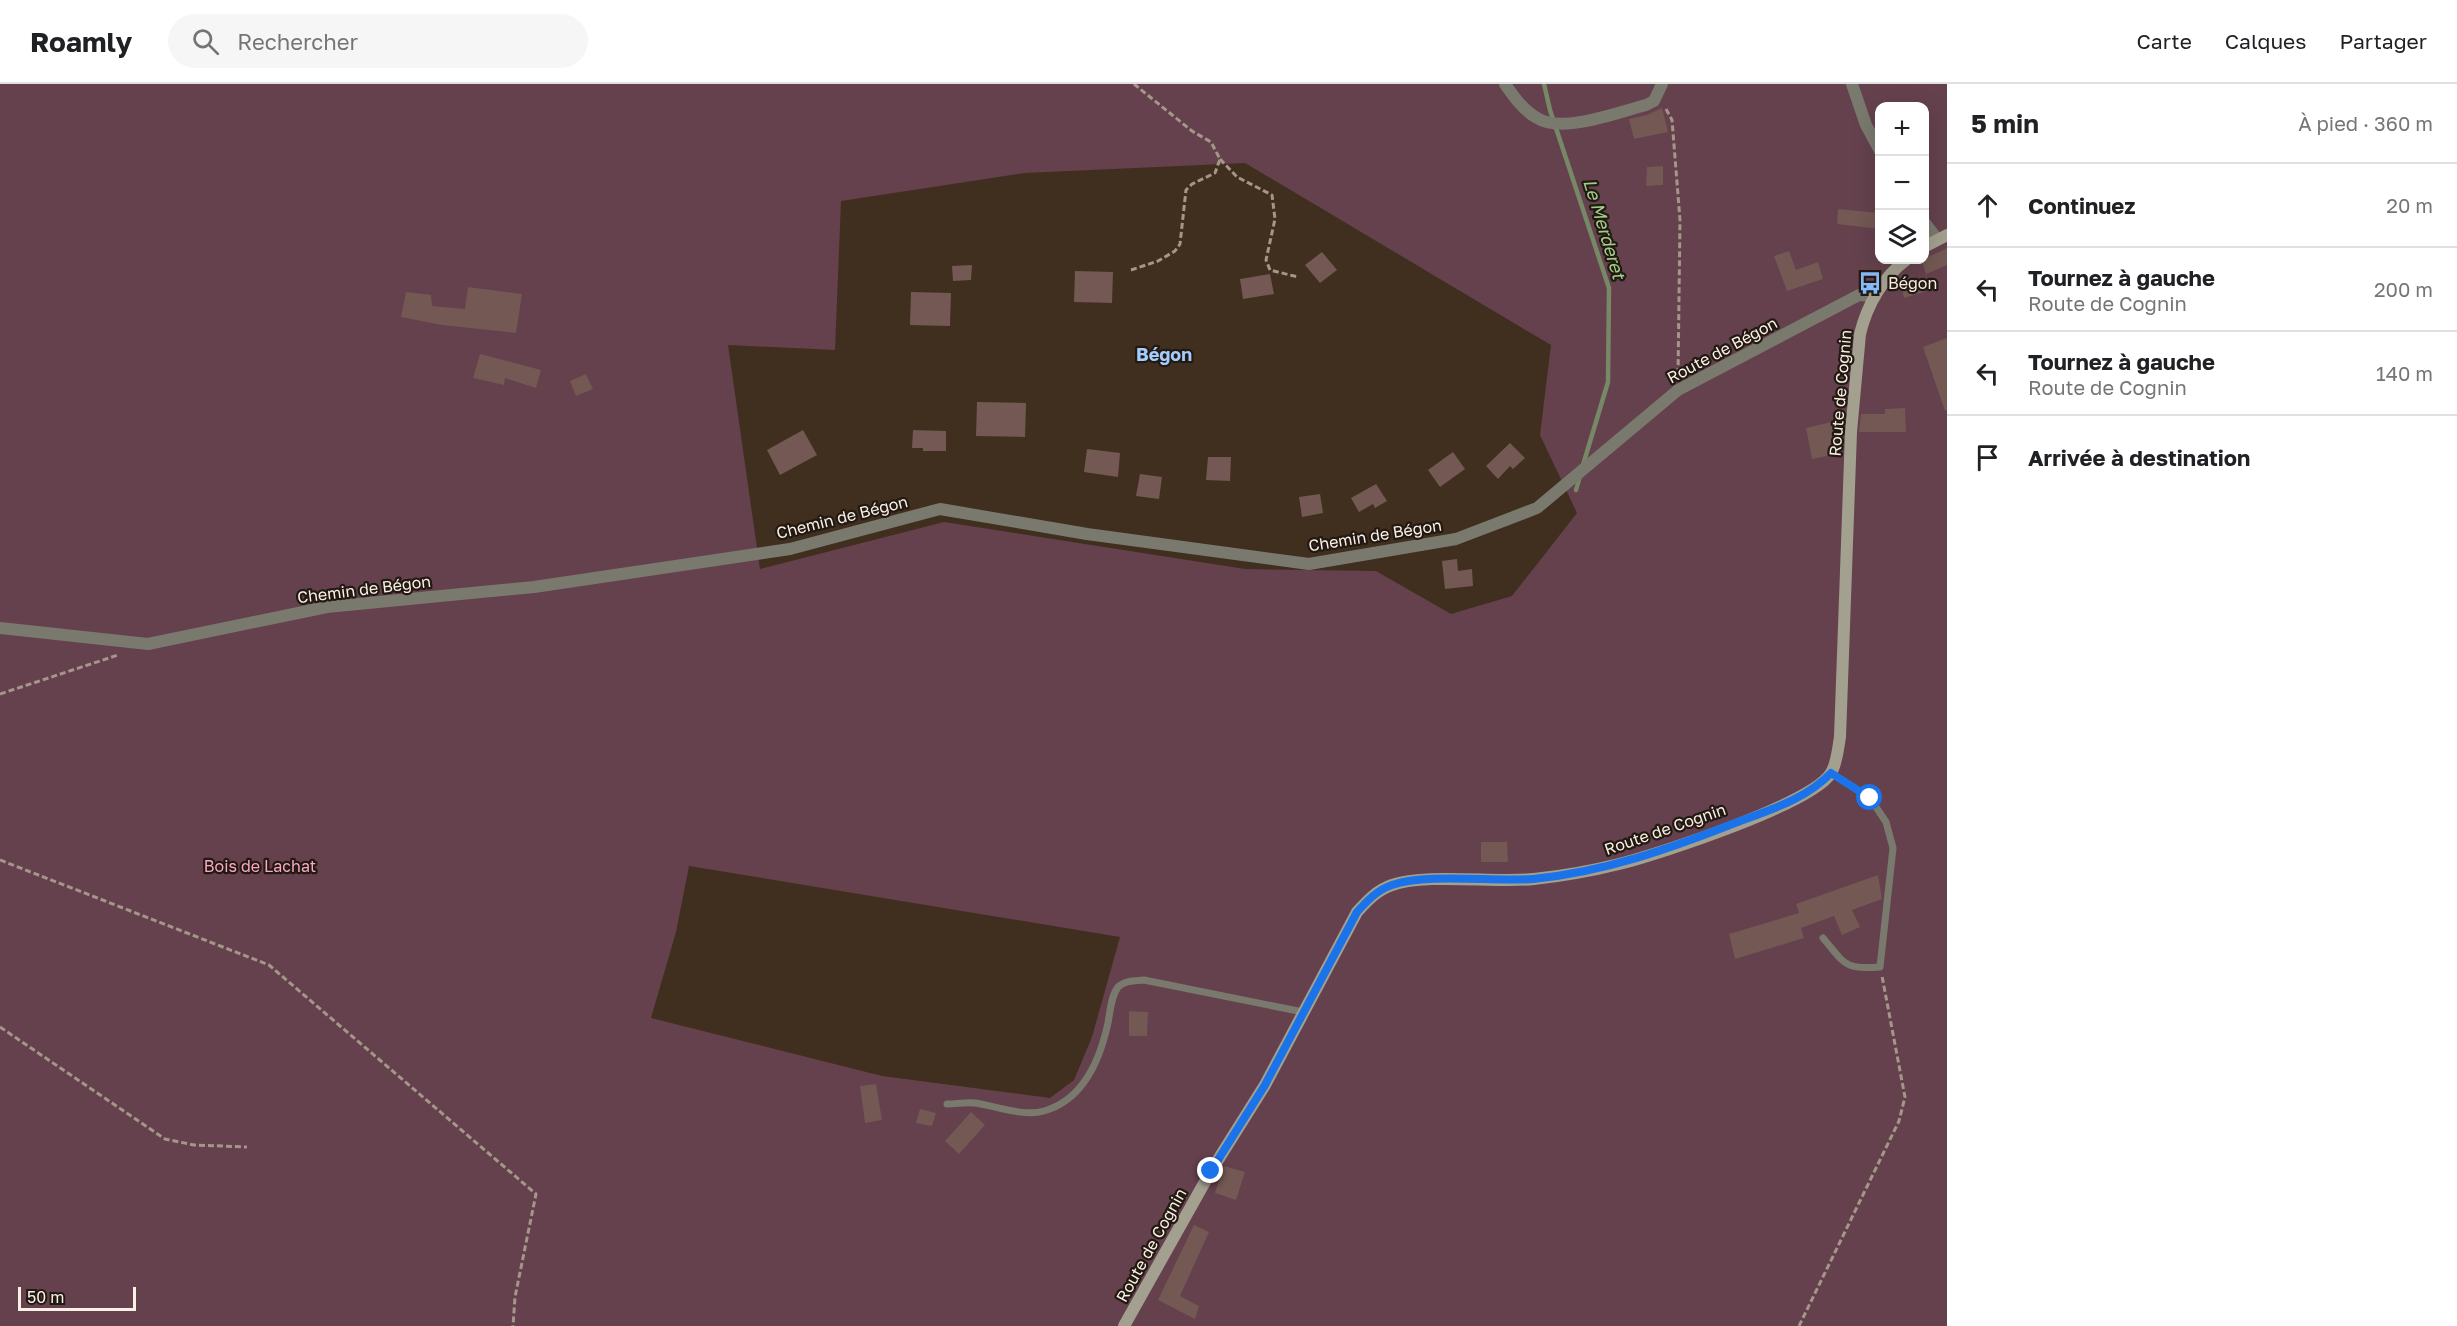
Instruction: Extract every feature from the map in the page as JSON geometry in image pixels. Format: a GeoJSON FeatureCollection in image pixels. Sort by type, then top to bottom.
{"type":"FeatureCollection","features":[{"type":"Feature","properties":{"kind":"main road","name":"Route de Cognin"},"geometry":{"type":"LineString","coordinates":[[1124,1326],[1211,1171],[1265,1085],[1357,912],[1373,895],[1393,885],[1419,881],[1532,879],[1620,864],[1683,843],[1779,806],[1817,787],[1831,773],[1840,737],[1851,432],[1858,356],[1863,320],[1875,296],[1901,264]]}},
{"type":"Feature","properties":{"kind":"street"},"geometry":{"type":"LineString","coordinates":[[1505,84],[1518,103],[1537,119],[1560,124],[1594,119],[1646,105],[1654,101],[1660,88]]}},
{"type":"Feature","properties":{"kind":"street"},"geometry":{"type":"LineString","coordinates":[[1852,84],[1866,125],[1875,142]]}},
{"type":"Feature","properties":{"kind":"street"},"geometry":{"type":"LineString","coordinates":[[1929,226],[1942,237]]}},
{"type":"Feature","properties":{"kind":"street","name":"Route de Bégon"},"geometry":{"type":"LineString","coordinates":[[1570,481],[1678,390],[1859,295],[1875,296]]}},
{"type":"Feature","properties":{"kind":"street","name":"Chemin de Bégon"},"geometry":{"type":"LineString","coordinates":[[0,628],[148,644],[327,607],[534,587],[790,549],[940,509],[1088,534],[1310,564],[1456,538],[1537,508],[1570,481]]}},
{"type":"Feature","properties":{"kind":"lane"},"geometry":{"type":"LineString","coordinates":[[1823,938],[1845,964],[1856,969],[1880,967],[1893,848],[1886,822],[1870,798],[1831,773]]}},
{"type":"Feature","properties":{"kind":"lane"},"geometry":{"type":"LineString","coordinates":[[947,1104],[973,1103],[1009,1110],[1042,1112],[1069,1099],[1080,1090],[1088,1077],[1106,1029],[1113,999],[1118,988],[1127,981],[1144,980],[1167,984],[1303,1012]]}},
{"type":"Feature","properties":{"kind":"path"},"geometry":{"type":"LineString","coordinates":[[1134,84],[1192,131],[1211,142],[1220,159],[1237,177],[1272,195],[1275,219],[1266,260],[1270,270],[1298,277]]}},
{"type":"Feature","properties":{"kind":"path"},"geometry":{"type":"LineString","coordinates":[[1660,88],[1672,120],[1680,220],[1678,390]]}},
{"type":"Feature","properties":{"kind":"path"},"geometry":{"type":"LineString","coordinates":[[1131,270],[1175,251],[1180,244],[1186,190],[1192,184],[1215,173],[1220,159]]}},
{"type":"Feature","properties":{"kind":"path"},"geometry":{"type":"LineString","coordinates":[[0,694],[126,652]]}},
{"type":"Feature","properties":{"kind":"path"},"geometry":{"type":"LineString","coordinates":[[0,860],[269,965],[536,1194],[515,1297],[513,1326]]}},
{"type":"Feature","properties":{"kind":"path"},"geometry":{"type":"LineString","coordinates":[[1799,1326],[1899,1121],[1905,1097],[1880,967]]}},
{"type":"Feature","properties":{"kind":"path"},"geometry":{"type":"LineString","coordinates":[[0,1027],[165,1139],[194,1145],[247,1147]]}},
{"type":"Feature","properties":{"kind":"green space","name":"Bois de Lachat"},"geometry":{"type":"Polygon","coordinates":[[[0,84],[1947,84],[1947,1326],[0,1326],[0,84]],[[1245,163],[1025,173],[841,201],[835,350],[728,345],[760,569],[944,522],[1245,569],[1376,571],[1451,614],[1512,596],[1577,513],[1540,435],[1551,345],[1245,163]],[[689,866],[676,932],[651,1018],[882,1076],[1050,1098],[1074,1080],[1092,1037],[1120,937],[689,866]]]}},
{"type":"Feature","properties":{"kind":"building"},"geometry":{"type":"Polygon","coordinates":[[[1662,108],[1668,132],[1634,139],[1629,119],[1647,115],[1662,108]]]}},
{"type":"Feature","properties":{"kind":"building"},"geometry":{"type":"Polygon","coordinates":[[[1663,166],[1663,185],[1646,186],[1647,167],[1663,166]]]}},
{"type":"Feature","properties":{"kind":"building"},"geometry":{"type":"Polygon","coordinates":[[[1838,209],[1875,213],[1875,228],[1837,224],[1838,209]]]}},
{"type":"Feature","properties":{"kind":"building"},"geometry":{"type":"Polygon","coordinates":[[[1947,248],[1947,265],[1926,274],[1923,264],[1929,264],[1929,257],[1947,248]]]}},
{"type":"Feature","properties":{"kind":"building"},"geometry":{"type":"Polygon","coordinates":[[[1789,251],[1796,270],[1818,262],[1823,279],[1787,291],[1774,256],[1789,251]]]}},
{"type":"Feature","properties":{"kind":"building"},"geometry":{"type":"Polygon","coordinates":[[[1322,252],[1337,270],[1320,283],[1305,265],[1322,252]]]}},
{"type":"Feature","properties":{"kind":"building"},"geometry":{"type":"Polygon","coordinates":[[[972,265],[971,280],[953,281],[952,266],[972,265]]]}},
{"type":"Feature","properties":{"kind":"building"},"geometry":{"type":"Polygon","coordinates":[[[1075,271],[1113,272],[1112,303],[1074,302],[1075,271]]]}},
{"type":"Feature","properties":{"kind":"building"},"geometry":{"type":"Polygon","coordinates":[[[1270,274],[1274,294],[1243,299],[1240,279],[1270,274]]]}},
{"type":"Feature","properties":{"kind":"building"},"geometry":{"type":"Polygon","coordinates":[[[1921,280],[1924,292],[1904,298],[1901,286],[1921,280]]]}},
{"type":"Feature","properties":{"kind":"building"},"geometry":{"type":"Polygon","coordinates":[[[468,287],[522,294],[516,333],[442,325],[401,317],[406,292],[431,295],[432,306],[465,309],[468,287]]]}},
{"type":"Feature","properties":{"kind":"building"},"geometry":{"type":"Polygon","coordinates":[[[911,292],[951,293],[950,326],[910,325],[911,292]]]}},
{"type":"Feature","properties":{"kind":"building"},"geometry":{"type":"Polygon","coordinates":[[[1947,338],[1947,410],[1945,411],[1923,347],[1947,338]]]}},
{"type":"Feature","properties":{"kind":"building"},"geometry":{"type":"Polygon","coordinates":[[[480,354],[541,370],[536,388],[505,378],[504,385],[473,378],[480,354]]]}},
{"type":"Feature","properties":{"kind":"building"},"geometry":{"type":"Polygon","coordinates":[[[586,374],[593,389],[576,396],[570,381],[586,374]]]}},
{"type":"Feature","properties":{"kind":"building"},"geometry":{"type":"Polygon","coordinates":[[[977,402],[1026,403],[1025,437],[976,436],[977,402]]]}},
{"type":"Feature","properties":{"kind":"building"},"geometry":{"type":"Polygon","coordinates":[[[1905,408],[1906,432],[1859,432],[1861,414],[1885,414],[1885,409],[1905,408]]]}},
{"type":"Feature","properties":{"kind":"building"},"geometry":{"type":"Polygon","coordinates":[[[1840,415],[1844,415],[1842,443],[1830,443],[1832,455],[1812,459],[1806,428],[1840,420],[1840,415]]]}},
{"type":"Feature","properties":{"kind":"building"},"geometry":{"type":"Polygon","coordinates":[[[803,430],[817,455],[780,475],[767,450],[803,430]]]}},
{"type":"Feature","properties":{"kind":"building"},"geometry":{"type":"Polygon","coordinates":[[[913,430],[946,431],[946,451],[923,451],[923,448],[912,448],[913,430]]]}},
{"type":"Feature","properties":{"kind":"building"},"geometry":{"type":"Polygon","coordinates":[[[1510,443],[1525,458],[1513,469],[1510,466],[1498,479],[1486,466],[1510,443]]]}},
{"type":"Feature","properties":{"kind":"building"},"geometry":{"type":"Polygon","coordinates":[[[1087,449],[1120,453],[1118,477],[1084,472],[1087,449]]]}},
{"type":"Feature","properties":{"kind":"building"},"geometry":{"type":"Polygon","coordinates":[[[1453,452],[1465,469],[1440,487],[1428,470],[1453,452]]]}},
{"type":"Feature","properties":{"kind":"building"},"geometry":{"type":"Polygon","coordinates":[[[1208,457],[1231,457],[1230,481],[1206,480],[1208,457]]]}},
{"type":"Feature","properties":{"kind":"building"},"geometry":{"type":"Polygon","coordinates":[[[1140,474],[1162,477],[1159,499],[1136,496],[1140,474]]]}},
{"type":"Feature","properties":{"kind":"building"},"geometry":{"type":"Polygon","coordinates":[[[1376,484],[1387,501],[1375,508],[1373,504],[1359,512],[1351,498],[1376,484]]]}},
{"type":"Feature","properties":{"kind":"building"},"geometry":{"type":"Polygon","coordinates":[[[1320,494],[1323,513],[1302,517],[1299,497],[1320,494]]]}},
{"type":"Feature","properties":{"kind":"building"},"geometry":{"type":"Polygon","coordinates":[[[1457,559],[1458,571],[1472,569],[1473,586],[1445,589],[1442,561],[1457,559]]]}},
{"type":"Feature","properties":{"kind":"building"},"geometry":{"type":"Polygon","coordinates":[[[1481,842],[1507,842],[1508,862],[1481,862],[1481,842]]]}},
{"type":"Feature","properties":{"kind":"building"},"geometry":{"type":"Polygon","coordinates":[[[1878,875],[1882,899],[1852,910],[1860,927],[1842,935],[1834,916],[1801,928],[1804,938],[1735,959],[1729,934],[1799,913],[1796,904],[1878,875]]]}},
{"type":"Feature","properties":{"kind":"building"},"geometry":{"type":"Polygon","coordinates":[[[1129,1011],[1148,1012],[1147,1036],[1129,1036],[1129,1011]]]}},
{"type":"Feature","properties":{"kind":"building"},"geometry":{"type":"Polygon","coordinates":[[[876,1084],[882,1120],[865,1123],[860,1086],[876,1084]]]}},
{"type":"Feature","properties":{"kind":"building"},"geometry":{"type":"Polygon","coordinates":[[[920,1109],[936,1113],[932,1126],[916,1123],[920,1109]]]}},
{"type":"Feature","properties":{"kind":"building"},"geometry":{"type":"Polygon","coordinates":[[[971,1112],[985,1125],[959,1154],[945,1141],[971,1112]]]}},
{"type":"Feature","properties":{"kind":"building"},"geometry":{"type":"Polygon","coordinates":[[[1224,1166],[1245,1172],[1236,1200],[1215,1193],[1224,1166]]]}},
{"type":"Feature","properties":{"kind":"building"},"geometry":{"type":"Polygon","coordinates":[[[1194,1225],[1209,1232],[1180,1296],[1199,1306],[1195,1319],[1158,1300],[1194,1225]]]}},
{"type":"Feature","properties":{"kind":"waterway","name":"Le Merderet"},"geometry":{"type":"LineString","coordinates":[[1544,84],[1550,110],[1609,288],[1608,382],[1583,465]]}},
{"type":"Feature","properties":{"kind":"waterway","name":"Le Merderet"},"geometry":{"type":"LineString","coordinates":[[1576,490],[1580,476]]}},
{"type":"Feature","properties":{"kind":"place","name":"Bégon"},"geometry":{"type":"Point","coordinates":[1870,283]}},
{"type":"Feature","properties":{"kind":"district","name":"Bégon"},"geometry":{"type":"Point","coordinates":[1164,355]}},
{"type":"Feature","properties":{"kind":"route"},"geometry":{"type":"LineString","coordinates":[[1211,1171],[1265,1085],[1357,912],[1373,895],[1393,885],[1419,881],[1532,879],[1620,864],[1683,843],[1779,806],[1817,787],[1831,773],[1870,798]]}}]}
